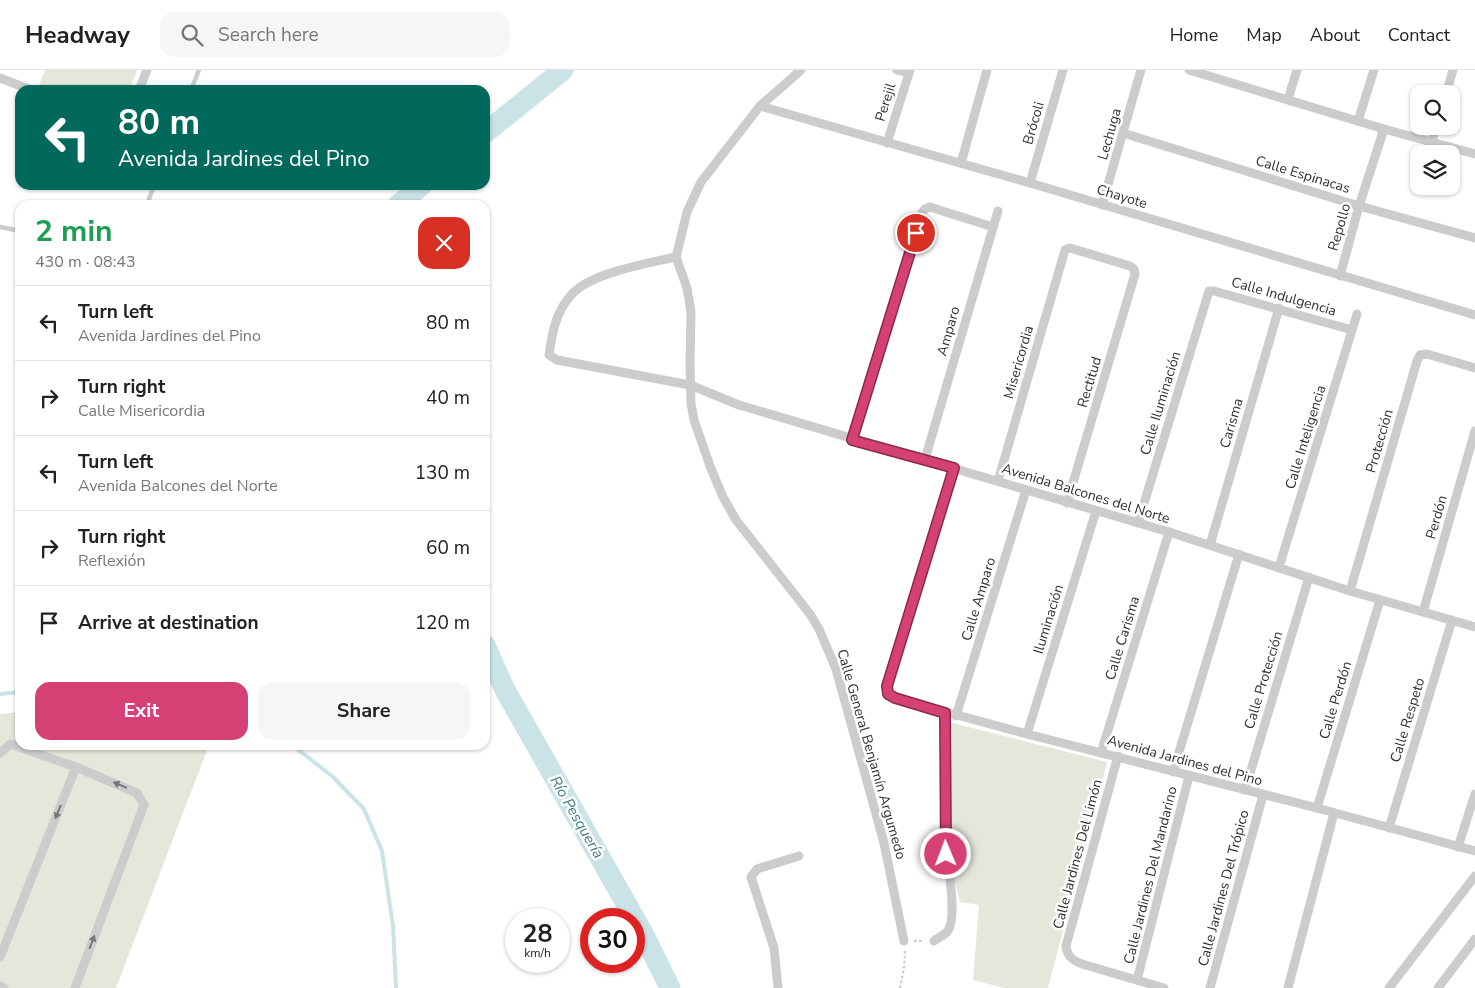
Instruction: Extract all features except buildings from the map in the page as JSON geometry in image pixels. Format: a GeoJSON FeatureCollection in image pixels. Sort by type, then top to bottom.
{"type":"FeatureCollection","features":[{"type":"Feature","properties":{"kind":"street"},"geometry":{"type":"LineString","coordinates":[[141,85],[146,70]]}},
{"type":"Feature","properties":{"kind":"street"},"geometry":{"type":"LineString","coordinates":[[676,257],[688,212],[701,182],[760,106],[801,70]]}},
{"type":"Feature","properties":{"kind":"street"},"geometry":{"type":"LineString","coordinates":[[897,70],[909,72]]}},
{"type":"Feature","properties":{"kind":"street"},"geometry":{"type":"LineString","coordinates":[[960,163],[987,70]]}},
{"type":"Feature","properties":{"kind":"street","name":"Brócoli"},"geometry":{"type":"LineString","coordinates":[[1030,183],[1063,70]]}},
{"type":"Feature","properties":{"kind":"street","name":"Lechuga"},"geometry":{"type":"LineString","coordinates":[[1102,205],[1141,70]]}},
{"type":"Feature","properties":{"kind":"street"},"geometry":{"type":"LineString","coordinates":[[1189,70],[1218,74],[1288,100],[1475,154]]}},
{"type":"Feature","properties":{"kind":"street"},"geometry":{"type":"LineString","coordinates":[[1288,100],[1297,70]]}},
{"type":"Feature","properties":{"kind":"street"},"geometry":{"type":"LineString","coordinates":[[1358,121],[1374,70]]}},
{"type":"Feature","properties":{"kind":"street"},"geometry":{"type":"LineString","coordinates":[[1449,85],[1453,70]]}},
{"type":"Feature","properties":{"kind":"street","name":"Perejil"},"geometry":{"type":"LineString","coordinates":[[887,143],[909,72]]}},
{"type":"Feature","properties":{"kind":"street"},"geometry":{"type":"LineString","coordinates":[[0,78],[18,85]]}},
{"type":"Feature","properties":{"kind":"street","name":"Chayote"},"geometry":{"type":"LineString","coordinates":[[760,106],[1030,183],[1475,315]]}},
{"type":"Feature","properties":{"kind":"street","name":"Repollo"},"geometry":{"type":"LineString","coordinates":[[1340,276],[1359,206],[1384,129]]}},
{"type":"Feature","properties":{"kind":"street","name":"Calle Espinacas"},"geometry":{"type":"LineString","coordinates":[[1124,133],[1359,206],[1475,238]]}},
{"type":"Feature","properties":{"kind":"street"},"geometry":{"type":"LineString","coordinates":[[1432,141],[1434,135]]}},
{"type":"Feature","properties":{"kind":"street"},"geometry":{"type":"LineString","coordinates":[[852,440],[921,214],[930,207],[993,227]]}},
{"type":"Feature","properties":{"kind":"street","name":"Amparo"},"geometry":{"type":"LineString","coordinates":[[925,459],[998,211]]}},
{"type":"Feature","properties":{"kind":"street","name":"Misericordia"},"geometry":{"type":"LineString","coordinates":[[998,481],[1065,250],[1070,248],[1134,269]]}},
{"type":"Feature","properties":{"kind":"street","name":"Avenida Balcones del Norte"},"geometry":{"type":"LineString","coordinates":[[676,257],[622,270],[592,281],[572,294],[553,329],[549,355],[557,360],[690,385],[739,405],[852,440],[925,459],[1169,532],[1350,591],[1475,627]]}},
{"type":"Feature","properties":{"kind":"street","name":"Calle General Benjamín Argumedo"},"geometry":{"type":"LineString","coordinates":[[676,257],[687,288],[691,312],[690,385],[694,420],[723,497],[736,520],[810,614],[819,629],[836,669],[884,843],[904,941]]}},
{"type":"Feature","properties":{"kind":"street","name":"Rectitud"},"geometry":{"type":"LineString","coordinates":[[1067,502],[1135,274],[1134,269]]}},
{"type":"Feature","properties":{"kind":"street","name":"Calle Indulgencia"},"geometry":{"type":"LineString","coordinates":[[1209,291],[1279,308],[1352,330]]}},
{"type":"Feature","properties":{"kind":"street","name":"Calle Iluminación"},"geometry":{"type":"LineString","coordinates":[[1138,523],[1209,291]]}},
{"type":"Feature","properties":{"kind":"street","name":"Carisma"},"geometry":{"type":"LineString","coordinates":[[1210,545],[1279,308]]}},
{"type":"Feature","properties":{"kind":"street","name":"Calle Inteligencia"},"geometry":{"type":"LineString","coordinates":[[1279,568],[1357,314]]}},
{"type":"Feature","properties":{"kind":"street","name":"Protección"},"geometry":{"type":"LineString","coordinates":[[1350,591],[1416,361],[1420,355],[1427,354],[1475,368]]}},
{"type":"Feature","properties":{"kind":"street","name":"Perdón"},"geometry":{"type":"LineString","coordinates":[[1423,612],[1475,431]]}},
{"type":"Feature","properties":{"kind":"street","name":"Avenida Jardines del Pino"},"geometry":{"type":"LineString","coordinates":[[954,468],[887,686],[888,694],[895,698],[956,716],[1118,756],[1475,851]]}},
{"type":"Feature","properties":{"kind":"street","name":"Calle Amparo"},"geometry":{"type":"LineString","coordinates":[[956,716],[1026,490]]}},
{"type":"Feature","properties":{"kind":"street","name":"Iluminación"},"geometry":{"type":"LineString","coordinates":[[1027,734],[1096,511]]}},
{"type":"Feature","properties":{"kind":"street","name":"Calle Carisma"},"geometry":{"type":"LineString","coordinates":[[1101,753],[1169,532]]}},
{"type":"Feature","properties":{"kind":"street"},"geometry":{"type":"LineString","coordinates":[[1173,772],[1239,554]]}},
{"type":"Feature","properties":{"kind":"street","name":"Calle Protección"},"geometry":{"type":"LineString","coordinates":[[1245,790],[1309,577]]}},
{"type":"Feature","properties":{"kind":"street","name":"Calle Perdón"},"geometry":{"type":"LineString","coordinates":[[1316,808],[1380,600]]}},
{"type":"Feature","properties":{"kind":"street","name":"Calle Respeto"},"geometry":{"type":"LineString","coordinates":[[1389,828],[1452,620]]}},
{"type":"Feature","properties":{"kind":"street"},"geometry":{"type":"LineString","coordinates":[[934,941],[948,931],[951,922],[952,892],[945,837],[945,713]]}},
{"type":"Feature","properties":{"kind":"street"},"geometry":{"type":"LineString","coordinates":[[0,753],[10,744],[15,746]]}},
{"type":"Feature","properties":{"kind":"street"},"geometry":{"type":"LineString","coordinates":[[27,750],[76,767],[138,793],[144,805],[75,988]]}},
{"type":"Feature","properties":{"kind":"street","name":"Calle Jardines Del Limón"},"geometry":{"type":"LineString","coordinates":[[1118,756],[1066,946],[1070,958],[1082,964],[1137,980]]}},
{"type":"Feature","properties":{"kind":"street"},"geometry":{"type":"LineString","coordinates":[[0,957],[76,767]]}},
{"type":"Feature","properties":{"kind":"street","name":"Calle Jardines Del Mandarino"},"geometry":{"type":"LineString","coordinates":[[1137,980],[1189,776]]}},
{"type":"Feature","properties":{"kind":"street"},"geometry":{"type":"LineString","coordinates":[[1458,847],[1475,794]]}},
{"type":"Feature","properties":{"kind":"street","name":"Calle Jardines Del Trópico"},"geometry":{"type":"LineString","coordinates":[[1210,988],[1263,795]]}},
{"type":"Feature","properties":{"kind":"street"},"geometry":{"type":"LineString","coordinates":[[1288,988],[1334,813]]}},
{"type":"Feature","properties":{"kind":"street"},"geometry":{"type":"LineString","coordinates":[[778,988],[774,948],[751,877],[757,869],[799,856]]}},
{"type":"Feature","properties":{"kind":"street"},"geometry":{"type":"LineString","coordinates":[[1389,988],[1475,876]]}},
{"type":"Feature","properties":{"kind":"street"},"geometry":{"type":"LineString","coordinates":[[1438,988],[1475,939]]}},
{"type":"Feature","properties":{"kind":"street"},"geometry":{"type":"LineString","coordinates":[[1137,980],[1164,988]]}},
{"type":"Feature","properties":{"kind":"street"},"geometry":{"type":"LineString","coordinates":[[0,986],[4,988]]}},
{"type":"Feature","properties":{"kind":"lane"},"geometry":{"type":"LineString","coordinates":[[193,85],[199,70]]}},
{"type":"Feature","properties":{"kind":"lane"},"geometry":{"type":"LineString","coordinates":[[0,227],[15,230]]}},
{"type":"Feature","properties":{"kind":"path"},"geometry":{"type":"LineString","coordinates":[[900,988],[905,956],[904,941],[934,941]]}},
{"type":"Feature","properties":{"kind":"shaded area"},"geometry":{"type":"Polygon","coordinates":[[[45,70],[137,70],[131,85],[39,85],[45,70]]]}},
{"type":"Feature","properties":{"kind":"shaded area"},"geometry":{"type":"Polygon","coordinates":[[[15,712],[15,750],[207,750],[116,988],[0,988],[0,714],[15,712]]]}},
{"type":"Feature","properties":{"kind":"shaded area"},"geometry":{"type":"Polygon","coordinates":[[[949,722],[1107,762],[1048,988],[1004,988],[973,980],[979,905],[960,902],[949,858],[949,722]]]}},
{"type":"Feature","properties":{"kind":"waterway","name":"Río Pesquería"},"geometry":{"type":"LineString","coordinates":[[490,129],[563,70]]}},
{"type":"Feature","properties":{"kind":"waterway","name":"Río Pesquería"},"geometry":{"type":"LineString","coordinates":[[404,200],[416,190]]}},
{"type":"Feature","properties":{"kind":"waterway","name":"Río Pesquería"},"geometry":{"type":"LineString","coordinates":[[490,656],[505,690],[644,935],[670,988]]}},
{"type":"Feature","properties":{"kind":"waterway"},"geometry":{"type":"LineString","coordinates":[[0,694],[15,692]]}},
{"type":"Feature","properties":{"kind":"waterway"},"geometry":{"type":"LineString","coordinates":[[298,750],[332,776],[364,809],[382,851],[393,926],[396,988]]}},
{"type":"Feature","properties":{"kind":"route"},"geometry":{"type":"LineString","coordinates":[[916,233],[852,440],[954,468],[887,686],[888,694],[895,698],[945,713],[946,854]]}}]}
